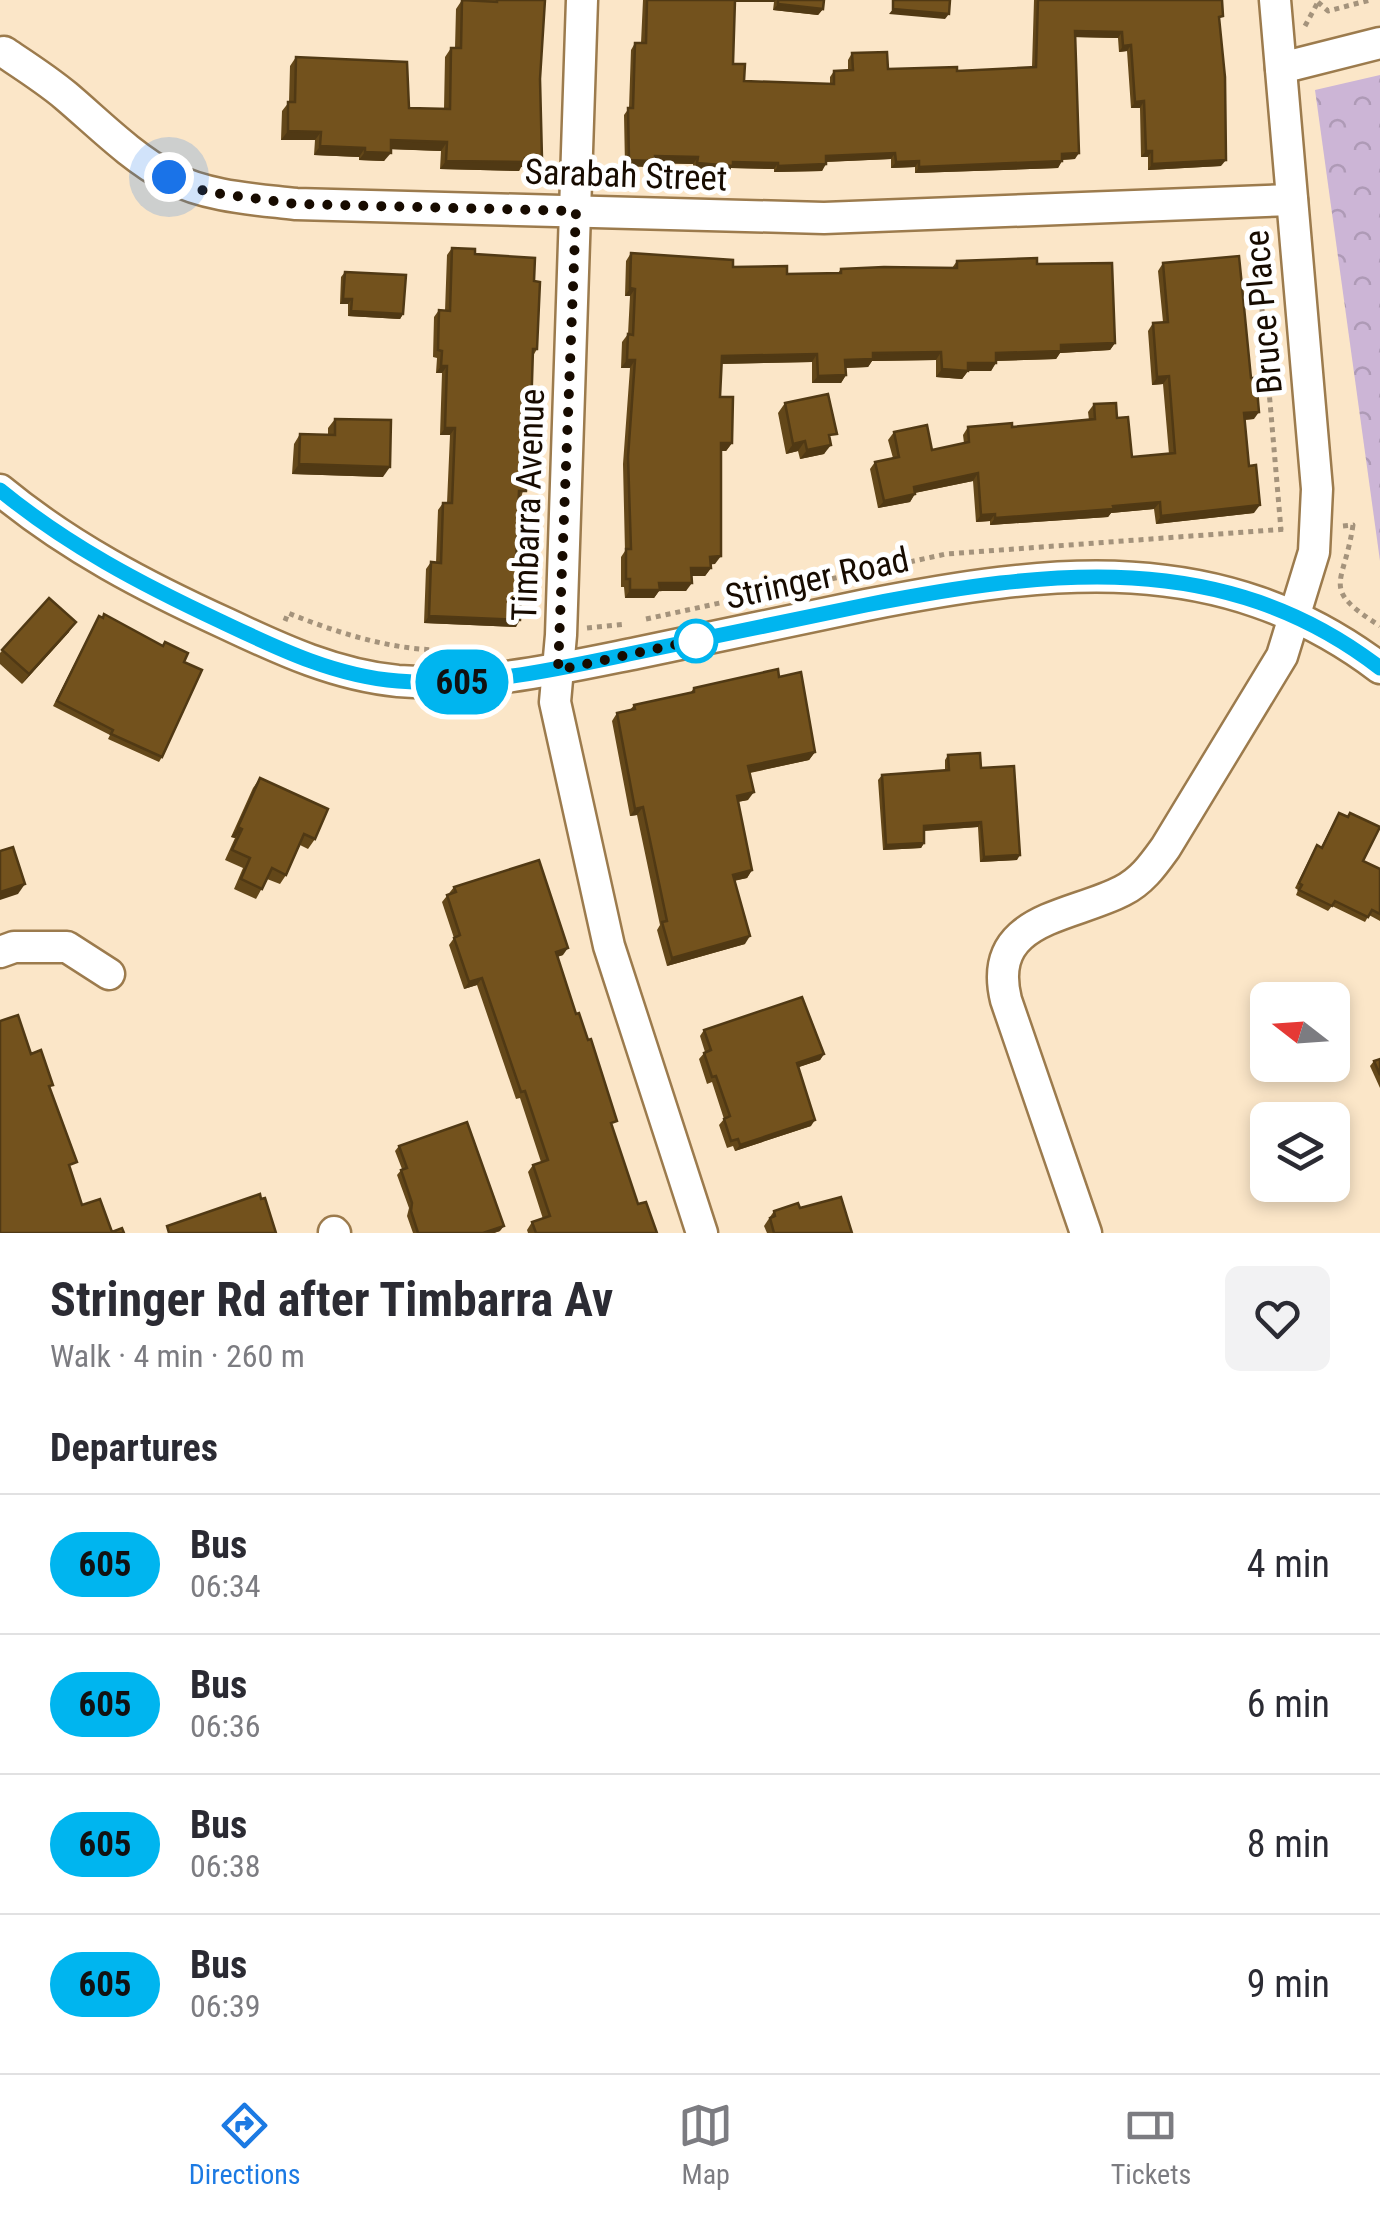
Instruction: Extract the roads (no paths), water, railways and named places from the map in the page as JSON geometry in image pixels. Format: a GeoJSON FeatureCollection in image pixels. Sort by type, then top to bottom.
{"type":"FeatureCollection","features":[{"type":"Feature","properties":{"kind":"street","name":"Timbarra Avenue"},"geometry":{"type":"LineString","coordinates":[[582,0],[555,702],[609,946],[702,1233]]}},
{"type":"Feature","properties":{"kind":"street","name":"Bruce Place"},"geometry":{"type":"LineString","coordinates":[[1086,1233],[1001,980],[1012,943],[1028,928],[1123,891],[1145,876],[1282,656],[1314,552],[1317,489],[1275,0]]}},
{"type":"Feature","properties":{"kind":"street"},"geometry":{"type":"LineString","coordinates":[[1281,68],[1380,43]]}},
{"type":"Feature","properties":{"kind":"street","name":"Sarabah Street"},"geometry":{"type":"LineString","coordinates":[[4,52],[169,177],[207,192],[296,204],[824,218],[1292,200]]}},
{"type":"Feature","properties":{"kind":"street","name":"Stringer Road"},"geometry":{"type":"LineString","coordinates":[[0,490],[52,531],[116,570],[287,653],[320,665],[396,681],[470,682],[558,670],[957,588],[1028,578],[1156,579],[1242,597],[1296,616],[1380,668]]}},
{"type":"Feature","properties":{"kind":"street"},"geometry":{"type":"LineString","coordinates":[[0,952],[14,947],[67,947],[108,974]]}}]}
